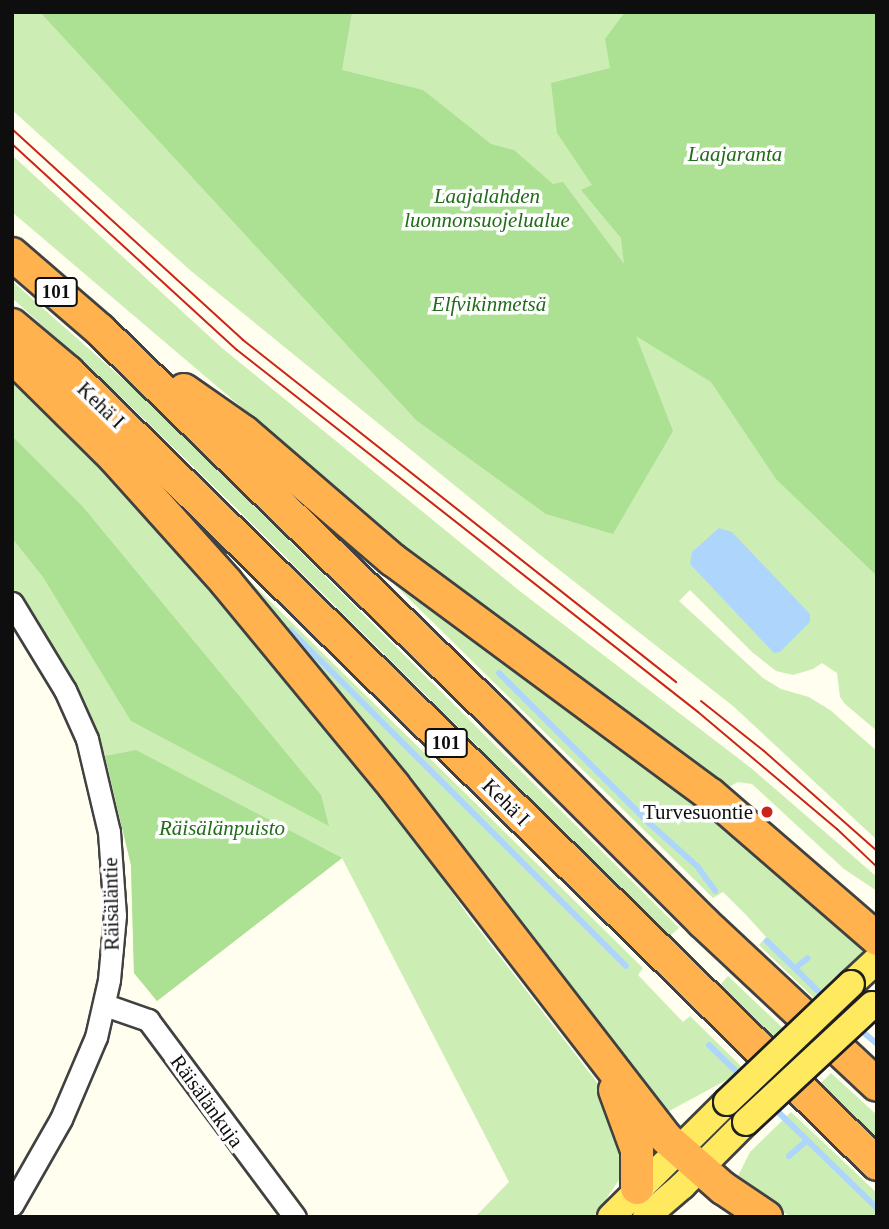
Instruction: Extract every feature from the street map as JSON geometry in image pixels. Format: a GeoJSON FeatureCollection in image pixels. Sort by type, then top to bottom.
{"type":"FeatureCollection","features":[{"type":"Feature","properties":{"kind":"highway","name":"101"},"geometry":{"type":"LineString","coordinates":[[12,254],[100,330],[496,715],[704,922],[877,1085]]}},
{"type":"Feature","properties":{"kind":"highway","name":"Kehä I"},"geometry":{"type":"LineString","coordinates":[[12,324],[78,382],[877,1164]]}},
{"type":"Feature","properties":{"kind":"highway"},"geometry":{"type":"LineString","coordinates":[[100,330],[244,432],[393,560],[711,794],[877,939]]}},
{"type":"Feature","properties":{"kind":"highway"},"geometry":{"type":"LineString","coordinates":[[12,356],[114,457],[226,582],[394,786],[599,1053],[688,1159],[766,1217]]}},
{"type":"Feature","properties":{"kind":"highway"},"geometry":{"type":"LineString","coordinates":[[599,1053],[637,1150],[642,1202]]}},
{"type":"Feature","properties":{"kind":"main road"},"geometry":{"type":"LineString","coordinates":[[688,1159],[727,1102],[877,960]]}},
{"type":"Feature","properties":{"kind":"main road"},"geometry":{"type":"LineString","coordinates":[[611,1217],[642,1202],[688,1159],[746,1122],[874,1002]]}},
{"type":"Feature","properties":{"kind":"street","name":"Räisäläntie"},"geometry":{"type":"LineString","coordinates":[[12,603],[65,690],[81,725],[109,832],[115,915],[105,1005],[96,1037],[61,1119],[12,1205]]}},
{"type":"Feature","properties":{"kind":"street","name":"Räisälänkuja"},"geometry":{"type":"LineString","coordinates":[[105,1005],[138,1014],[148,1020],[295,1217]]}},
{"type":"Feature","properties":{"kind":"green space","name":"Laajalahden luonnonsuojelualue"},"geometry":{"type":"Polygon","coordinates":[[[12,12],[877,12],[877,731],[845,704],[840,697],[837,673],[822,663],[813,669],[793,675],[776,671],[752,652],[690,590],[679,601],[763,678],[781,689],[809,697],[830,710],[877,751],[877,840],[733,706],[539,554],[191,271],[12,110],[12,12]]]}},
{"type":"Feature","properties":{"kind":"green space","name":"Laajalahden luonnonsuojelualue"},"geometry":{"type":"Polygon","coordinates":[[[40,12],[352,12],[342,70],[423,90],[491,144],[514,150],[553,184],[563,182],[624,264],[621,238],[581,190],[592,185],[557,133],[551,83],[610,68],[605,39],[625,12],[877,12],[877,576],[776,479],[711,382],[636,336],[673,431],[613,534],[546,514],[416,420],[40,12]]]}},
{"type":"Feature","properties":{"kind":"green space"},"geometry":{"type":"Polygon","coordinates":[[[12,155],[222,348],[521,592],[751,768],[877,877],[877,891],[844,869],[752,784],[738,782],[729,787],[692,766],[354,513],[240,406],[12,212],[12,155]]]}},
{"type":"Feature","properties":{"kind":"green space"},"geometry":{"type":"Polygon","coordinates":[[[12,281],[132,387],[679,928],[670,936],[233,505],[121,397],[12,298],[12,281]]]}},
{"type":"Feature","properties":{"kind":"green space","name":"Räisälänpuisto"},"geometry":{"type":"Polygon","coordinates":[[[12,375],[122,483],[373,779],[467,914],[599,1085],[619,1121],[623,1164],[621,1177],[594,1217],[475,1217],[509,1182],[342,858],[157,1001],[134,973],[131,865],[105,756],[94,723],[64,669],[37,622],[12,589],[12,375]]]}},
{"type":"Feature","properties":{"kind":"green space"},"geometry":{"type":"Polygon","coordinates":[[[12,436],[83,507],[321,795],[329,826],[131,721],[43,577],[12,538],[12,436]]]}},
{"type":"Feature","properties":{"kind":"green space"},"geometry":{"type":"Polygon","coordinates":[[[222,554],[643,968],[638,975],[683,1022],[690,1016],[745,1070],[660,1116],[222,554]]]}},
{"type":"Feature","properties":{"kind":"green space"},"geometry":{"type":"Polygon","coordinates":[[[395,579],[685,790],[866,948],[863,957],[817,1001],[759,945],[766,937],[723,892],[713,898],[395,585],[395,579]]]}},
{"type":"Feature","properties":{"kind":"green space"},"geometry":{"type":"Polygon","coordinates":[[[136,750],[342,858],[157,1001],[134,973],[131,865],[105,756],[136,750]]]}},
{"type":"Feature","properties":{"kind":"green space"},"geometry":{"type":"Polygon","coordinates":[[[728,976],[786,1031],[776,1040],[721,984],[728,976]]]}},
{"type":"Feature","properties":{"kind":"green space"},"geometry":{"type":"Polygon","coordinates":[[[831,1073],[877,1115],[877,1138],[820,1084],[831,1073]]]}},
{"type":"Feature","properties":{"kind":"green space"},"geometry":{"type":"Polygon","coordinates":[[[791,1112],[877,1193],[877,1217],[791,1217],[735,1182],[750,1152],[791,1112]]]}},
{"type":"Feature","properties":{"kind":"water"},"geometry":{"type":"Polygon","coordinates":[[[719,528],[732,532],[810,614],[810,622],[780,652],[774,653],[690,564],[692,552],[719,528]]]}},
{"type":"Feature","properties":{"kind":"waterway"},"geometry":{"type":"LineString","coordinates":[[290,630],[626,966]]}},
{"type":"Feature","properties":{"kind":"waterway"},"geometry":{"type":"LineString","coordinates":[[499,673],[649,823],[698,867]]}},
{"type":"Feature","properties":{"kind":"waterway"},"geometry":{"type":"LineString","coordinates":[[697,866],[715,891]]}},
{"type":"Feature","properties":{"kind":"waterway"},"geometry":{"type":"LineString","coordinates":[[767,941],[826,999]]}},
{"type":"Feature","properties":{"kind":"waterway"},"geometry":{"type":"LineString","coordinates":[[795,968],[808,958]]}},
{"type":"Feature","properties":{"kind":"waterway"},"geometry":{"type":"LineString","coordinates":[[857,1027],[877,1044]]}},
{"type":"Feature","properties":{"kind":"waterway"},"geometry":{"type":"LineString","coordinates":[[709,1045],[743,1078]]}},
{"type":"Feature","properties":{"kind":"waterway"},"geometry":{"type":"LineString","coordinates":[[773,1107],[877,1208]]}},
{"type":"Feature","properties":{"kind":"waterway"},"geometry":{"type":"LineString","coordinates":[[789,1156],[805,1142]]}},
{"type":"Feature","properties":{"kind":"tram line"},"geometry":{"type":"LineString","coordinates":[[12,129],[243,340],[676,682]]}},
{"type":"Feature","properties":{"kind":"tram line"},"geometry":{"type":"LineString","coordinates":[[12,144],[237,350],[698,712],[837,829],[877,867]]}},
{"type":"Feature","properties":{"kind":"tram line"},"geometry":{"type":"LineString","coordinates":[[701,701],[764,751],[877,851]]}},
{"type":"Feature","properties":{"kind":"place","name":"Turvesuontie"},"geometry":{"type":"Point","coordinates":[767,812]}},
{"type":"Feature","properties":{"kind":"park label","name":"Laajaranta"},"geometry":{"type":"Point","coordinates":[735,154]}},
{"type":"Feature","properties":{"kind":"park label","name":"Elfvikinmetsä"},"geometry":{"type":"Point","coordinates":[489,304]}}]}
